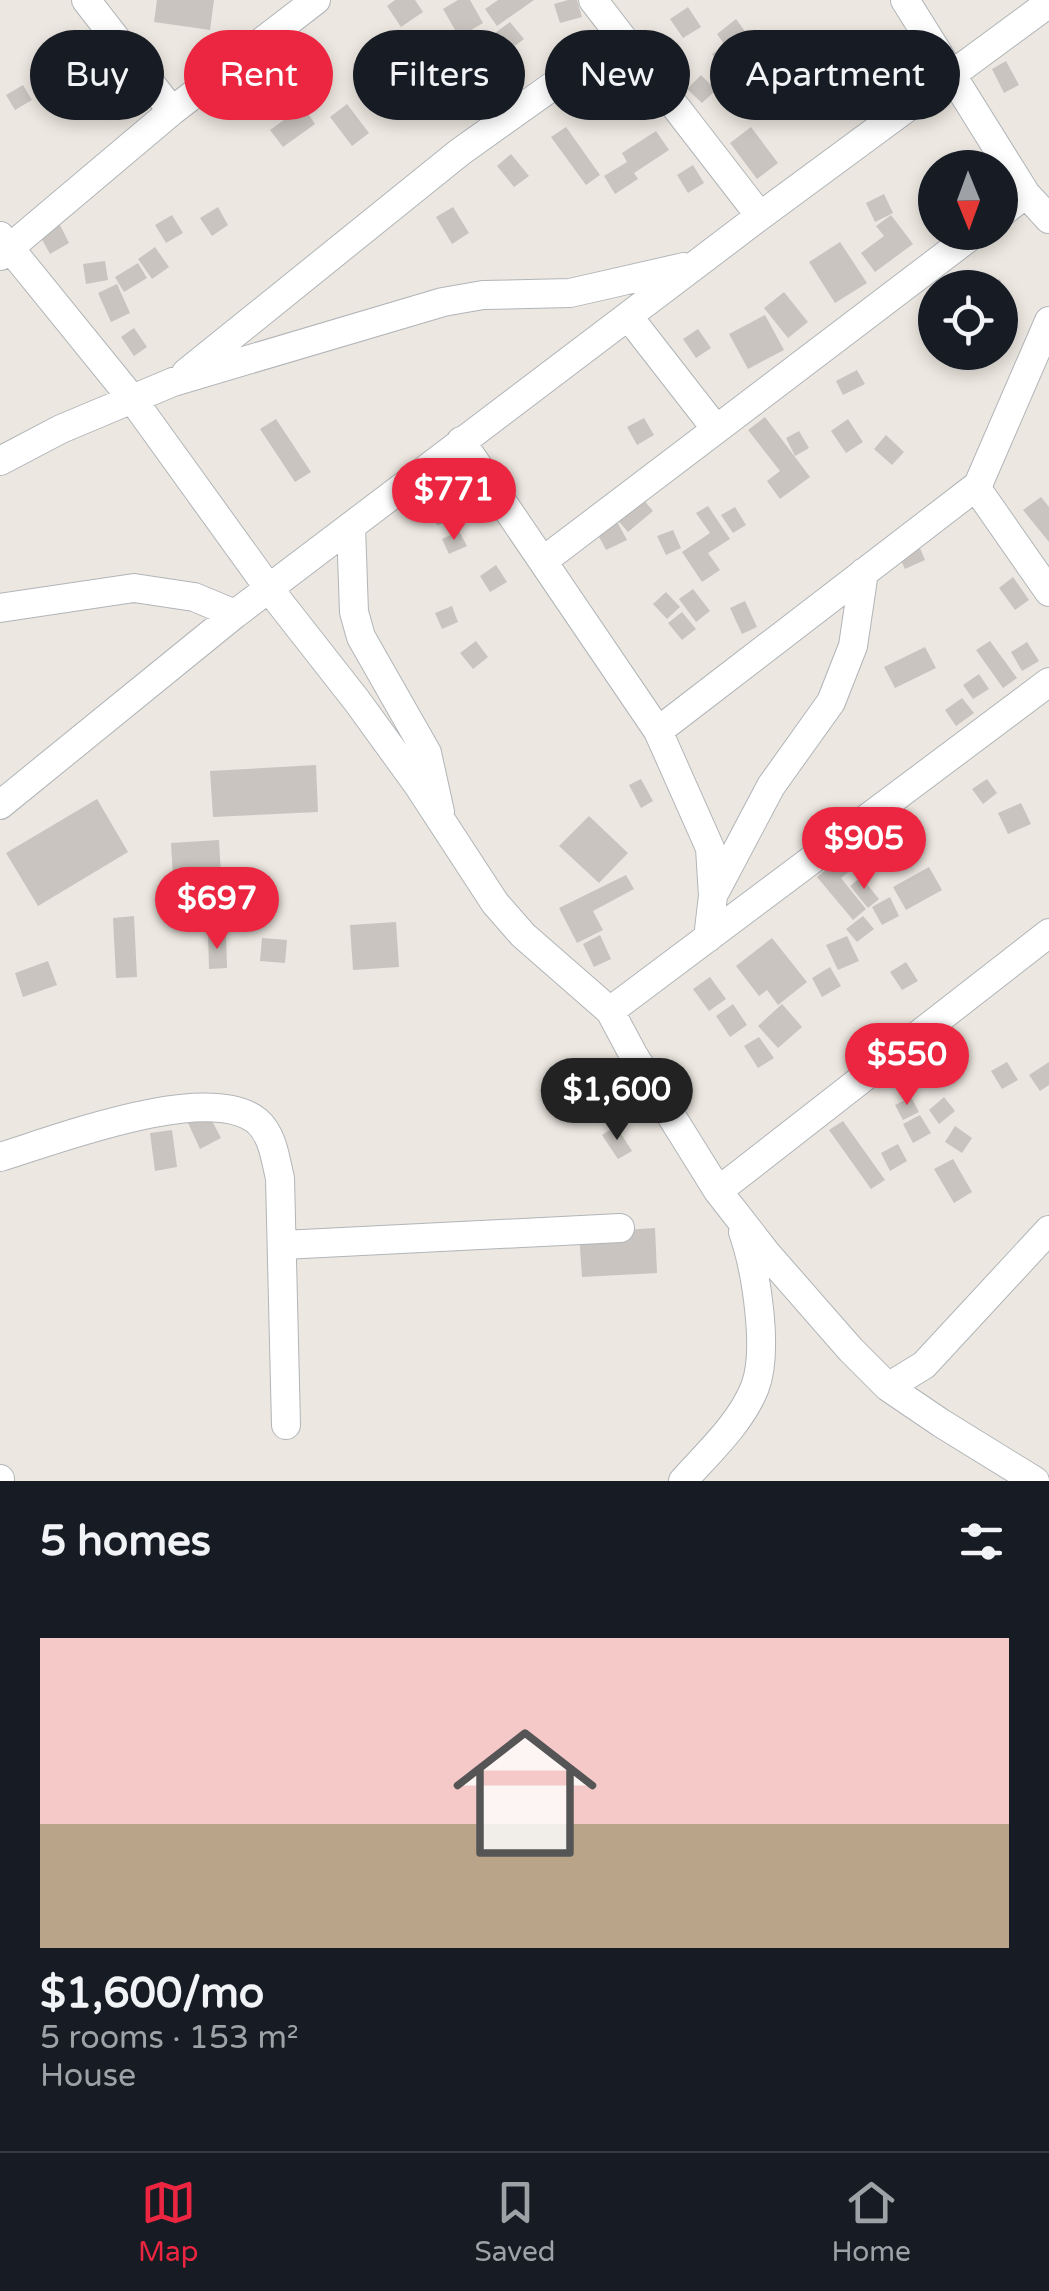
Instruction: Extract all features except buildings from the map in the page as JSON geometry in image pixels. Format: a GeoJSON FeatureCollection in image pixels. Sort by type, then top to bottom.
{"type":"FeatureCollection","features":[{"type":"Feature","properties":{"kind":"street"},"geometry":{"type":"LineString","coordinates":[[86,0],[172,111]]}},
{"type":"Feature","properties":{"kind":"street"},"geometry":{"type":"LineString","coordinates":[[316,0],[3,247],[133,400],[270,590],[357,701],[495,903],[610,1010],[634,1056],[718,1190],[815,1311],[888,1386],[1035,1481]]}},
{"type":"Feature","properties":{"kind":"street"},"geometry":{"type":"LineString","coordinates":[[593,0],[614,30]]}},
{"type":"Feature","properties":{"kind":"street"},"geometry":{"type":"LineString","coordinates":[[908,2],[924,30]]}},
{"type":"Feature","properties":{"kind":"street"},"geometry":{"type":"LineString","coordinates":[[960,69],[1049,4]]}},
{"type":"Feature","properties":{"kind":"street"},"geometry":{"type":"LineString","coordinates":[[960,90],[1026,194],[1049,219]]}},
{"type":"Feature","properties":{"kind":"street"},"geometry":{"type":"LineString","coordinates":[[174,382],[460,152],[545,91]]}},
{"type":"Feature","properties":{"kind":"street"},"geometry":{"type":"LineString","coordinates":[[684,120],[760,216]]}},
{"type":"Feature","properties":{"kind":"street"},"geometry":{"type":"LineString","coordinates":[[0,805],[235,614],[891,120]]}},
{"type":"Feature","properties":{"kind":"street"},"geometry":{"type":"LineString","coordinates":[[1018,200],[1026,194]]}},
{"type":"Feature","properties":{"kind":"street"},"geometry":{"type":"LineString","coordinates":[[543,561],[952,250]]}},
{"type":"Feature","properties":{"kind":"street"},"geometry":{"type":"LineString","coordinates":[[0,461],[61,429],[174,382],[443,302],[483,295],[570,292],[700,262]]}},
{"type":"Feature","properties":{"kind":"street"},"geometry":{"type":"LineString","coordinates":[[628,316],[716,429]]}},
{"type":"Feature","properties":{"kind":"street"},"geometry":{"type":"LineString","coordinates":[[658,731],[978,485],[1049,321]]}},
{"type":"Feature","properties":{"kind":"street"},"geometry":{"type":"LineString","coordinates":[[461,441],[658,731],[710,848],[712,896],[708,938]]}},
{"type":"Feature","properties":{"kind":"street"},"geometry":{"type":"LineString","coordinates":[[978,485],[1049,592]]}},
{"type":"Feature","properties":{"kind":"street"},"geometry":{"type":"LineString","coordinates":[[351,527],[354,612],[361,637],[428,752],[442,823]]}},
{"type":"Feature","properties":{"kind":"street"},"geometry":{"type":"LineString","coordinates":[[712,896],[771,786],[831,702],[853,646],[864,572]]}},
{"type":"Feature","properties":{"kind":"street"},"geometry":{"type":"LineString","coordinates":[[0,608],[134,588],[194,597],[235,614]]}},
{"type":"Feature","properties":{"kind":"street"},"geometry":{"type":"LineString","coordinates":[[610,1010],[1049,682]]}},
{"type":"Feature","properties":{"kind":"street"},"geometry":{"type":"LineString","coordinates":[[718,1190],[1049,933]]}},
{"type":"Feature","properties":{"kind":"street"},"geometry":{"type":"LineString","coordinates":[[0,1157],[142,1115],[206,1106],[240,1111],[259,1123],[271,1141],[280,1178],[286,1425]]}},
{"type":"Feature","properties":{"kind":"street"},"geometry":{"type":"LineString","coordinates":[[683,1481],[729,1428],[756,1386],[760,1340],[756,1289],[750,1252],[738,1216]]}},
{"type":"Feature","properties":{"kind":"street"},"geometry":{"type":"LineString","coordinates":[[284,1245],[620,1228]]}},
{"type":"Feature","properties":{"kind":"street"},"geometry":{"type":"LineString","coordinates":[[888,1386],[924,1365],[1049,1230]]}}]}
